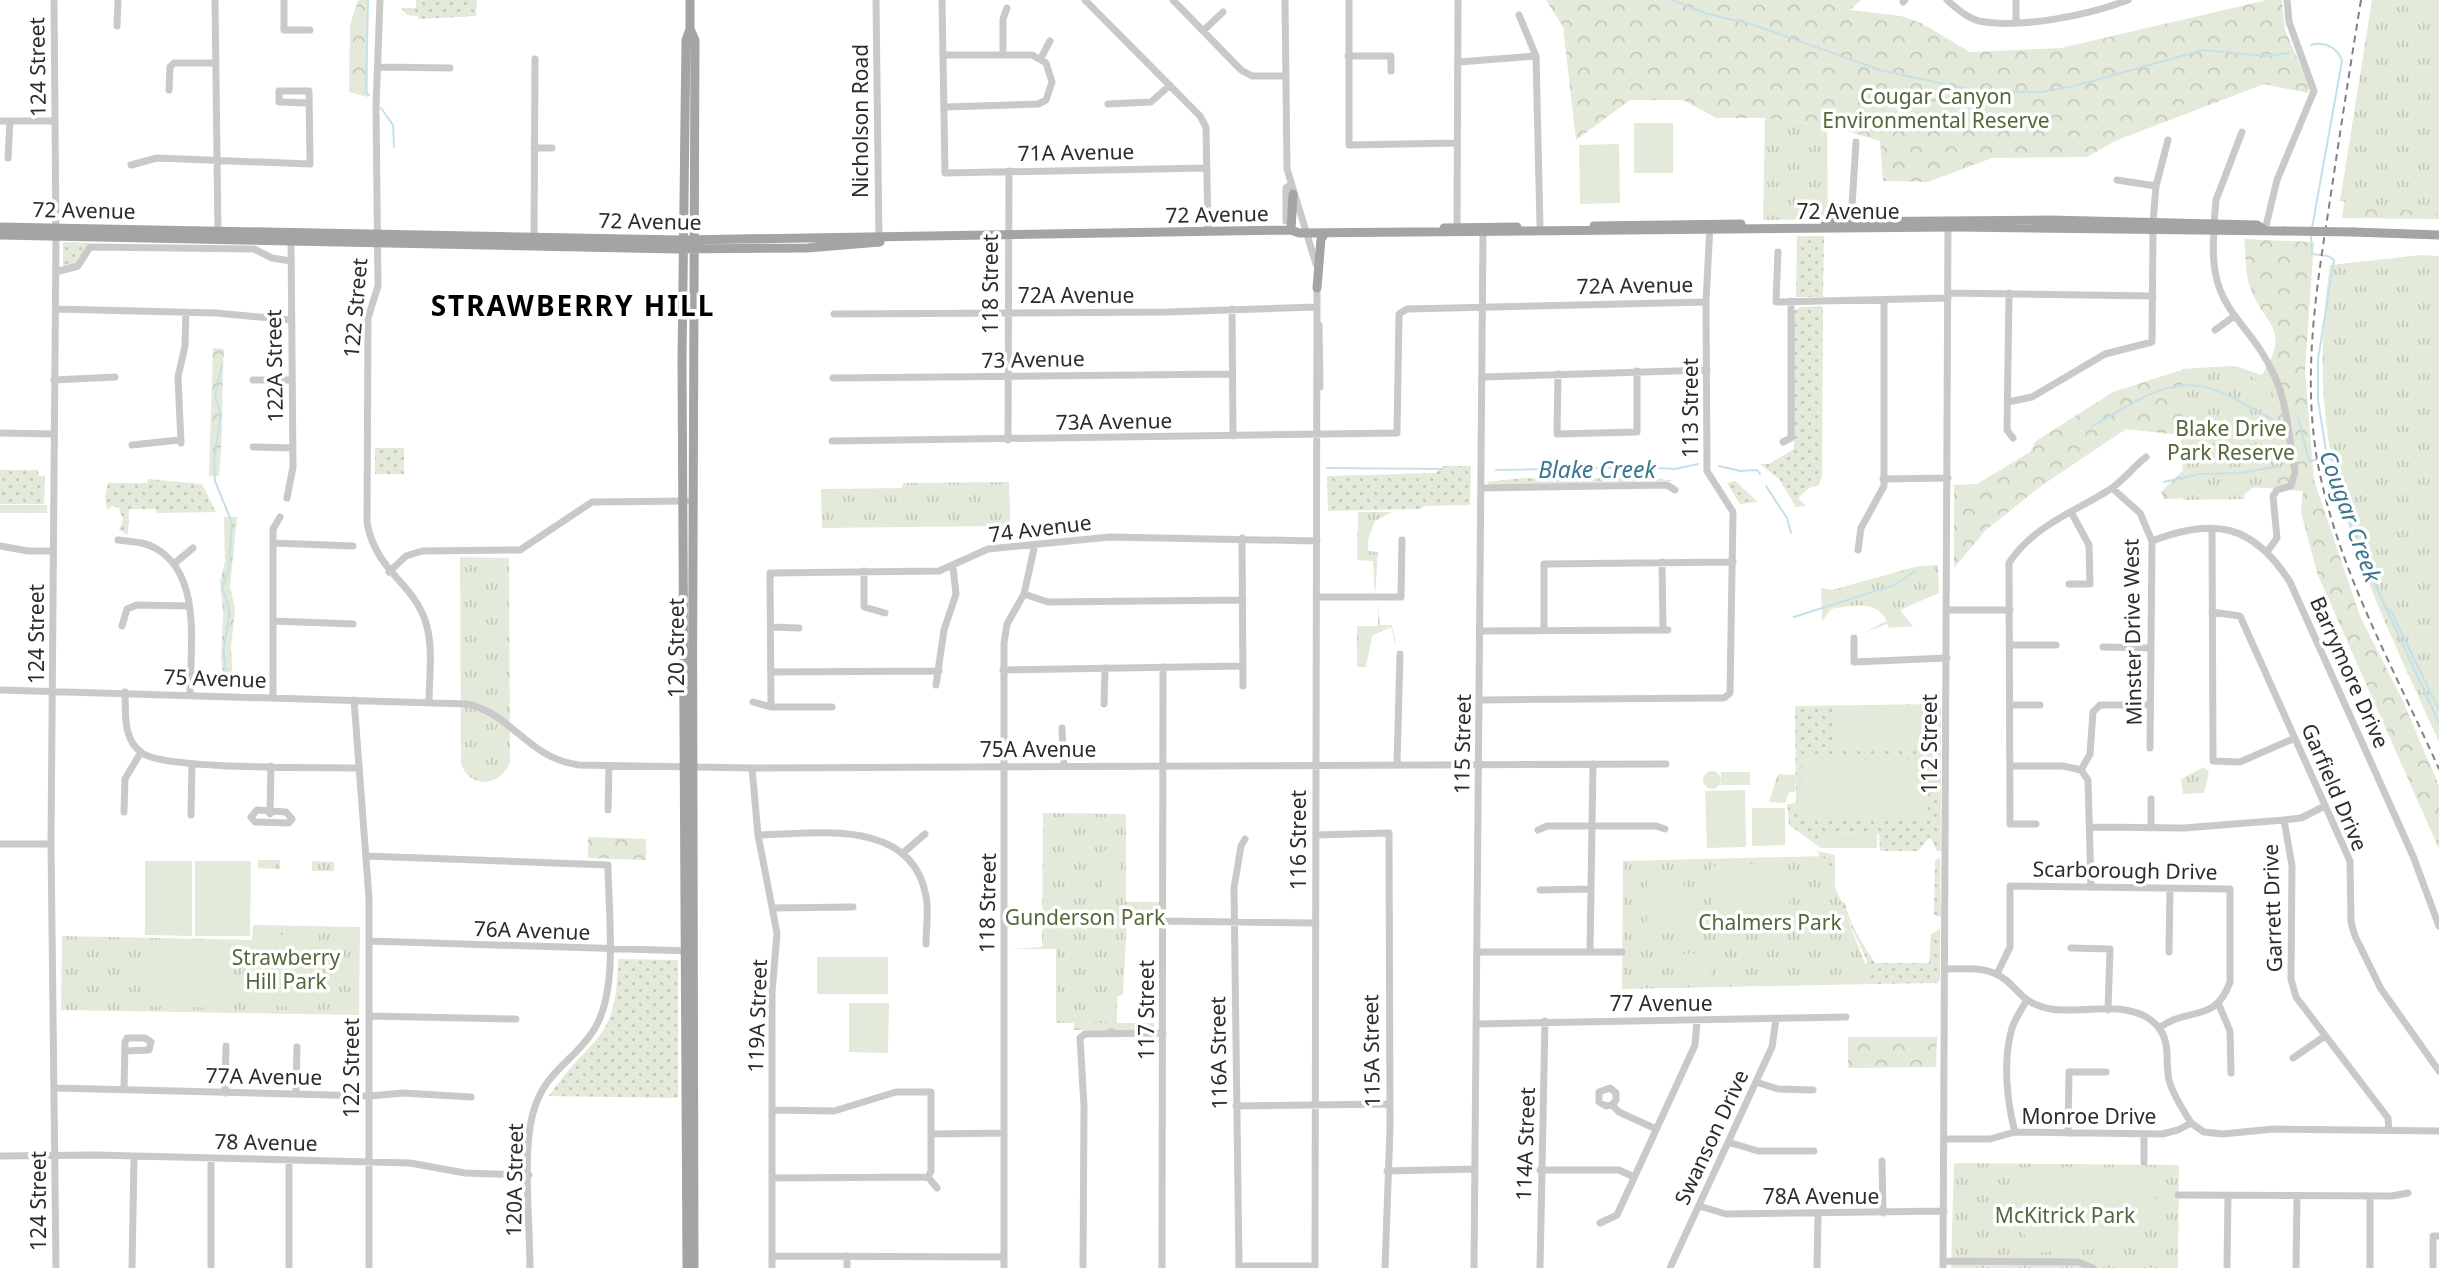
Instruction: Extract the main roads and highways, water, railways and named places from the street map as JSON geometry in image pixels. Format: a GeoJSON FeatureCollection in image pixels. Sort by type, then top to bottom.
{"type":"FeatureCollection","features":[{"type":"Feature","properties":{"kind":"main road","name":"120 Street"},"geometry":{"type":"LineString","coordinates":[[690,0],[690,29],[686,40],[685,244],[690,951],[694,1130],[692,1267]]}},
{"type":"Feature","properties":{"kind":"main road","name":"120 Street"},"geometry":{"type":"LineString","coordinates":[[689,768],[694,676],[689,635],[691,601],[684,596],[696,244],[695,40],[690,29]]}},
{"type":"Feature","properties":{"kind":"main road"},"geometry":{"type":"LineString","coordinates":[[1292,190],[1296,229]]}},
{"type":"Feature","properties":{"kind":"main road","name":"72 Avenue"},"geometry":{"type":"LineString","coordinates":[[1432,230],[1457,227],[1710,228],[1851,222],[2153,226],[2439,235]]}},
{"type":"Feature","properties":{"kind":"main road","name":"72 Avenue"},"geometry":{"type":"LineString","coordinates":[[1007,238],[1296,229],[1325,233],[1432,230],[1483,233],[1948,224]]}},
{"type":"Feature","properties":{"kind":"main road","name":"72 Avenue"},"geometry":{"type":"LineString","coordinates":[[0,227],[56,232],[685,244],[804,238],[1007,238],[1296,229]]}},
{"type":"Feature","properties":{"kind":"main road","name":"72 Avenue"},"geometry":{"type":"LineString","coordinates":[[0,235],[56,232]]}},
{"type":"Feature","properties":{"kind":"main road"},"geometry":{"type":"LineString","coordinates":[[1317,288],[1321,240],[1325,233]]}},
{"type":"Feature","properties":{"kind":"main road"},"geometry":{"type":"LineString","coordinates":[[765,248],[771,244],[794,243],[804,238]]}},
{"type":"Feature","properties":{"kind":"main road","name":"72 Avenue"},"geometry":{"type":"LineString","coordinates":[[696,244],[765,248],[879,240]]}},
{"type":"Feature","properties":{"kind":"main road","name":"120 Street"},"geometry":{"type":"LineString","coordinates":[[690,951],[687,1195],[691,1231]]}},
{"type":"Feature","properties":{"kind":"main road"},"geometry":{"type":"LineString","coordinates":[[687,1103],[694,1130]]}},
{"type":"Feature","properties":{"kind":"waterway","name":"Cougar Creek"},"geometry":{"type":"LineString","coordinates":[[368,0],[366,92],[369,95]]}},
{"type":"Feature","properties":{"kind":"waterway","name":"Cougar Creek"},"geometry":{"type":"LineString","coordinates":[[1672,0],[1705,13],[1754,25],[1883,71],[1978,91],[2041,92],[2074,86],[2203,50],[2266,56],[2289,53]]}},
{"type":"Feature","properties":{"kind":"waterway","name":"Cougar Creek"},"geometry":{"type":"LineString","coordinates":[[2311,45],[2330,47],[2342,61],[2312,228]]}},
{"type":"Feature","properties":{"kind":"waterway","name":"Cougar Creek"},"geometry":{"type":"LineString","coordinates":[[381,108],[393,125],[394,147]]}},
{"type":"Feature","properties":{"kind":"waterway","name":"Cougar Creek"},"geometry":{"type":"LineString","coordinates":[[2311,234],[2312,254],[2328,256],[2334,260],[2318,359],[2318,400],[2327,457],[2336,463],[2336,477],[2357,545],[2439,723]]}},
{"type":"Feature","properties":{"kind":"waterway"},"geometry":{"type":"LineString","coordinates":[[222,365],[215,396],[221,414],[214,460],[215,481],[232,523],[229,569],[222,588],[229,613],[224,652],[227,683]]}},
{"type":"Feature","properties":{"kind":"waterway","name":"Blake Creek"},"geometry":{"type":"LineString","coordinates":[[2091,427],[2148,395],[2180,386],[2212,389],[2276,421]]}},
{"type":"Feature","properties":{"kind":"waterway","name":"Blake Creek"},"geometry":{"type":"LineString","coordinates":[[2298,418],[2309,461],[2326,458]]}},
{"type":"Feature","properties":{"kind":"waterway","name":"Blake Creek"},"geometry":{"type":"LineString","coordinates":[[1496,470],[1642,467],[1675,469],[1698,464]]}},
{"type":"Feature","properties":{"kind":"waterway","name":"Blake Creek"},"geometry":{"type":"LineString","coordinates":[[1719,466],[1740,471],[1757,470],[1760,474]]}},
{"type":"Feature","properties":{"kind":"waterway"},"geometry":{"type":"LineString","coordinates":[[2164,482],[2200,474],[2241,473],[2279,466]]}},
{"type":"Feature","properties":{"kind":"waterway","name":"Blake Creek"},"geometry":{"type":"LineString","coordinates":[[1327,468],[1443,469]]}},
{"type":"Feature","properties":{"kind":"waterway","name":"Blake Creek"},"geometry":{"type":"LineString","coordinates":[[1766,486],[1787,518],[1791,533]]}},
{"type":"Feature","properties":{"kind":"waterway","name":"Blake Creek"},"geometry":{"type":"LineString","coordinates":[[1794,617],[1894,585],[1916,571]]}},
{"type":"Feature","properties":{"kind":"waterway"},"geometry":{"type":"LineString","coordinates":[[2386,608],[2391,611],[2439,710]]}},
{"type":"Feature","properties":{"kind":"railway"},"geometry":{"type":"LineString","coordinates":[[2361,0],[2316,295],[2311,358],[2312,421],[2316,453],[2336,535],[2367,615],[2439,769]]}},
{"type":"Feature","properties":{"kind":"district","name":"STRAWBERRY HILL"},"geometry":{"type":"Point","coordinates":[573,305]}},
{"type":"Feature","properties":{"kind":"park label","name":"Cougar Canyon Environmental Reserve"},"geometry":{"type":"Point","coordinates":[1936,108]}},
{"type":"Feature","properties":{"kind":"park label","name":"Blake Drive Park Reserve"},"geometry":{"type":"Point","coordinates":[2231,440]}},
{"type":"Feature","properties":{"kind":"park label","name":"Gunderson Park"},"geometry":{"type":"Point","coordinates":[1085,917]}},
{"type":"Feature","properties":{"kind":"park label","name":"Chalmers Park"},"geometry":{"type":"Point","coordinates":[1770,922]}},
{"type":"Feature","properties":{"kind":"park label","name":"Strawberry Hill Park"},"geometry":{"type":"Point","coordinates":[286,969]}},
{"type":"Feature","properties":{"kind":"park label","name":"McKitrick Park"},"geometry":{"type":"Point","coordinates":[2065,1215]}}]}
